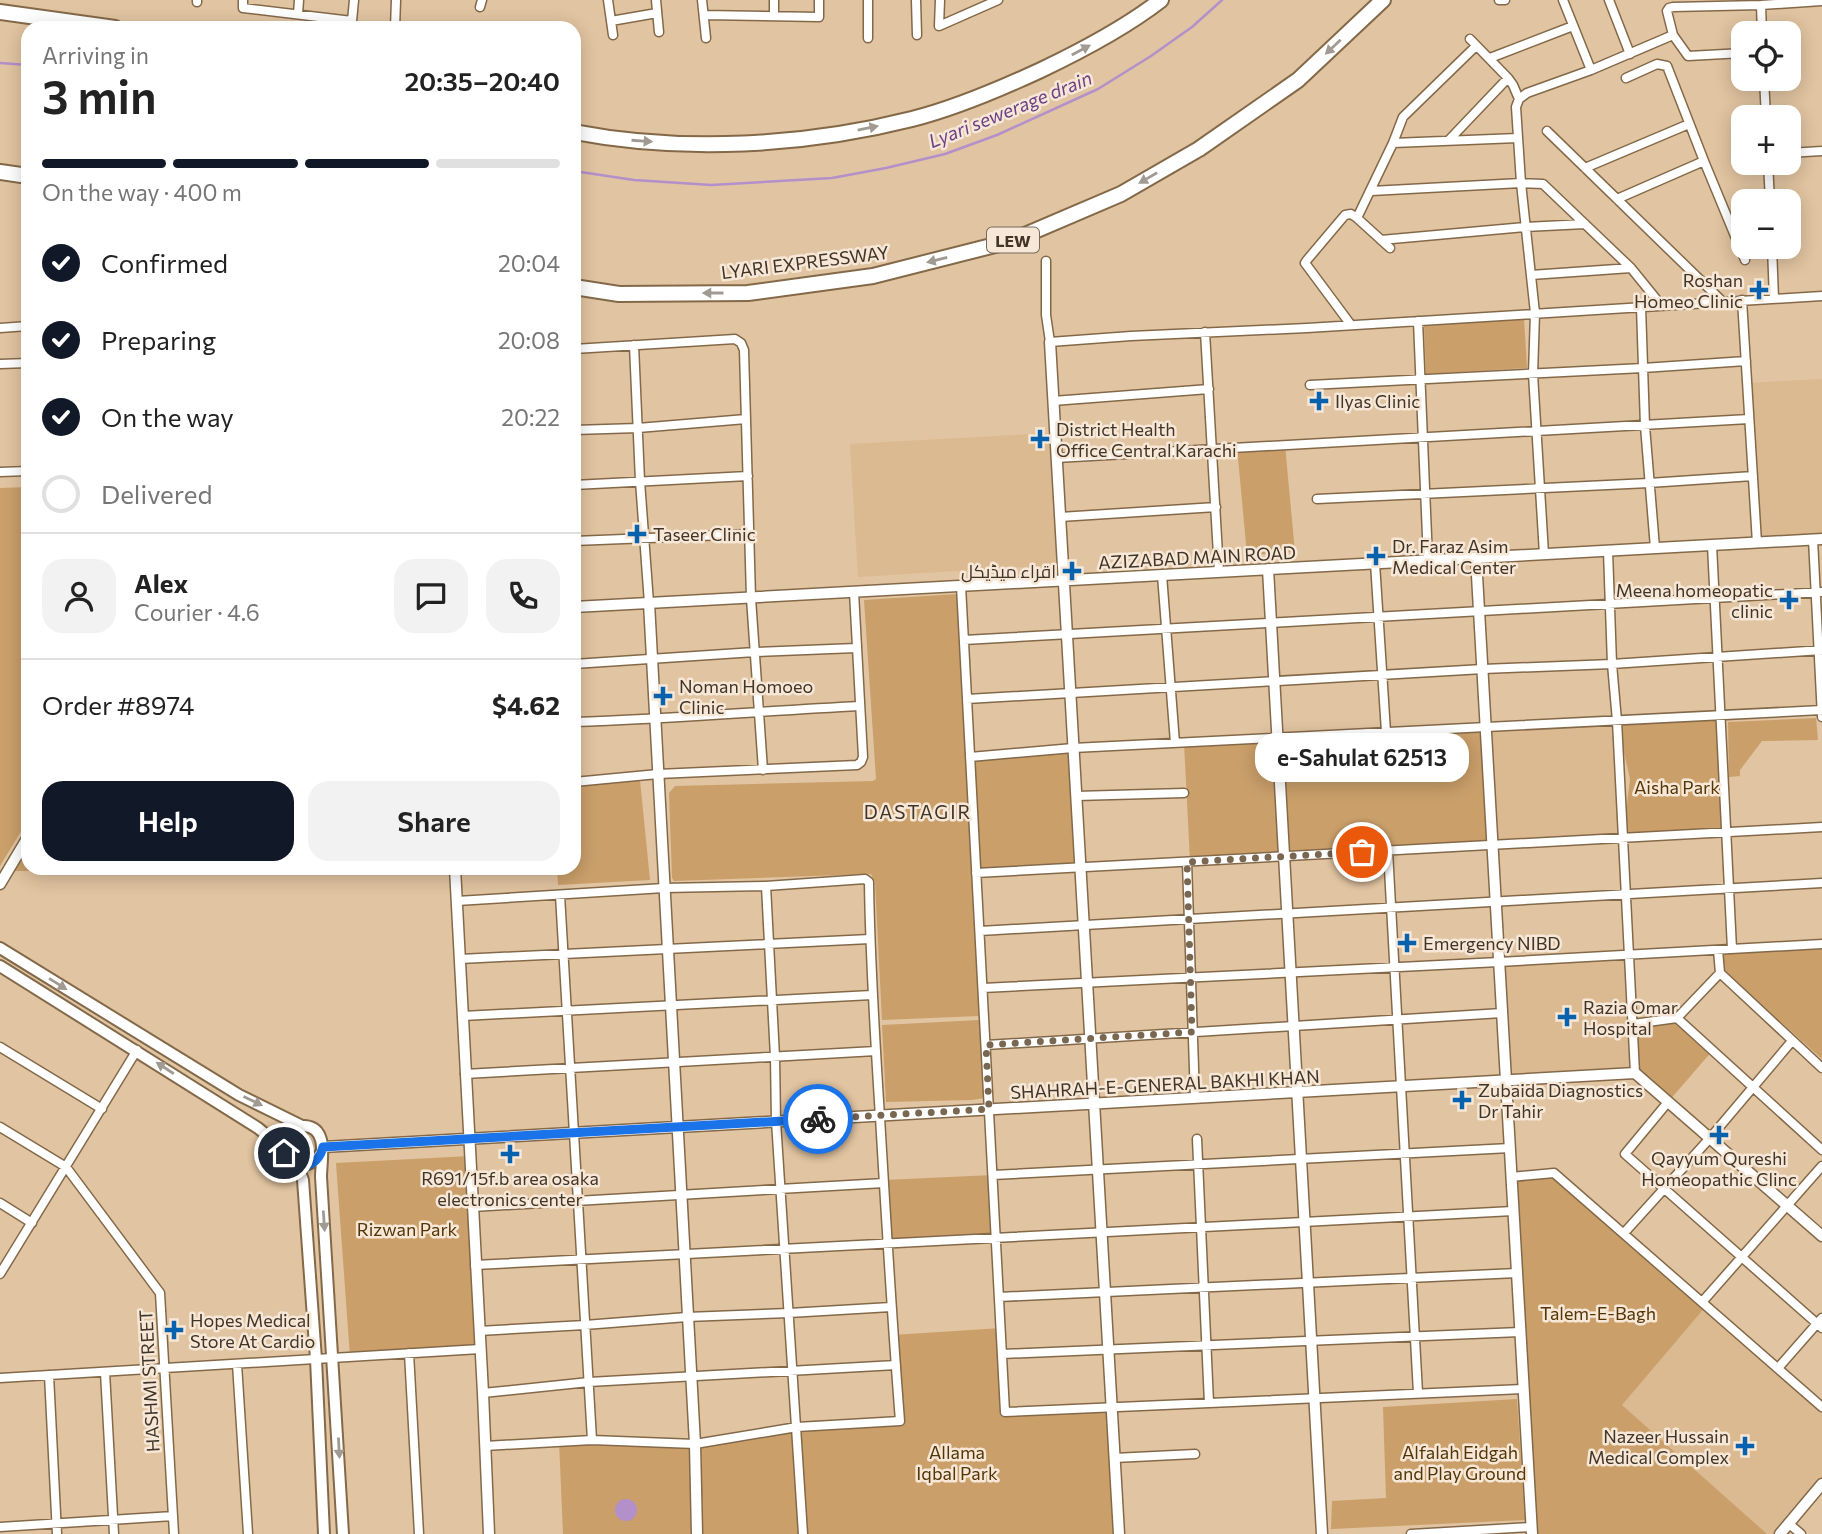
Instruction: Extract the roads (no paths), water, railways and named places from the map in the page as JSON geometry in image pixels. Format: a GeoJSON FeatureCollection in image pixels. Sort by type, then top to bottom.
{"type":"FeatureCollection","features":[{"type":"Feature","properties":{"kind":"highway"},"geometry":{"type":"LineString","coordinates":[[581,133],[647,141],[737,143],[797,140],[894,123],[942,110],[1026,77],[1107,36],[1161,0]]}},
{"type":"Feature","properties":{"kind":"highway","name":"LYARI EXPRESSWAY"},"geometry":{"type":"LineString","coordinates":[[581,288],[619,294],[748,293],[873,276],[1011,241],[1121,194],[1199,149],[1298,80],[1383,0]]}},
{"type":"Feature","properties":{"kind":"highway"},"geometry":{"type":"LineString","coordinates":[[0,12],[65,21]]}},
{"type":"Feature","properties":{"kind":"highway"},"geometry":{"type":"LineString","coordinates":[[0,172],[21,175]]}},
{"type":"Feature","properties":{"kind":"main road"},"geometry":{"type":"LineString","coordinates":[[0,948],[239,1095],[302,1126]]}},
{"type":"Feature","properties":{"kind":"main road"},"geometry":{"type":"LineString","coordinates":[[0,966],[258,1128],[282,1148],[303,1180],[316,1359],[324,1534]]}},
{"type":"Feature","properties":{"kind":"main road"},"geometry":{"type":"LineString","coordinates":[[282,1148],[290,1130],[308,1126],[318,1134],[322,1150],[321,1177],[343,1534]]}},
{"type":"Feature","properties":{"kind":"main road"},"geometry":{"type":"LineString","coordinates":[[292,1163],[306,1165],[318,1159],[322,1150]]}},
{"type":"Feature","properties":{"kind":"street"},"geometry":{"type":"LineString","coordinates":[[243,0],[243,8],[352,21],[354,0]]}},
{"type":"Feature","properties":{"kind":"street"},"geometry":{"type":"LineString","coordinates":[[298,14],[299,0]]}},
{"type":"Feature","properties":{"kind":"street"},"geometry":{"type":"LineString","coordinates":[[395,21],[396,0]]}},
{"type":"Feature","properties":{"kind":"street"},"geometry":{"type":"LineString","coordinates":[[608,0],[613,35]]}},
{"type":"Feature","properties":{"kind":"street"},"geometry":{"type":"LineString","coordinates":[[656,0],[659,32]]}},
{"type":"Feature","properties":{"kind":"street"},"geometry":{"type":"LineString","coordinates":[[702,0],[706,38]]}},
{"type":"Feature","properties":{"kind":"street"},"geometry":{"type":"LineString","coordinates":[[774,0],[774,16]]}},
{"type":"Feature","properties":{"kind":"street"},"geometry":{"type":"LineString","coordinates":[[704,15],[819,18],[819,0]]}},
{"type":"Feature","properties":{"kind":"street"},"geometry":{"type":"LineString","coordinates":[[868,0],[868,38]]}},
{"type":"Feature","properties":{"kind":"street"},"geometry":{"type":"LineString","coordinates":[[916,0],[917,35]]}},
{"type":"Feature","properties":{"kind":"street"},"geometry":{"type":"LineString","coordinates":[[940,0],[939,26],[998,0]]}},
{"type":"Feature","properties":{"kind":"street"},"geometry":{"type":"LineString","coordinates":[[1499,0],[1505,0]]}},
{"type":"Feature","properties":{"kind":"street"},"geometry":{"type":"LineString","coordinates":[[1563,0],[1591,70]]}},
{"type":"Feature","properties":{"kind":"street"},"geometry":{"type":"LineString","coordinates":[[1609,0],[1630,54]]}},
{"type":"Feature","properties":{"kind":"street"},"geometry":{"type":"LineString","coordinates":[[1731,54],[1688,56],[1673,36],[1667,11],[1669,8],[1822,1]]}},
{"type":"Feature","properties":{"kind":"street"},"geometry":{"type":"LineString","coordinates":[[1761,5],[1762,21]]}},
{"type":"Feature","properties":{"kind":"street"},"geometry":{"type":"LineString","coordinates":[[611,21],[657,13]]}},
{"type":"Feature","properties":{"kind":"street"},"geometry":{"type":"LineString","coordinates":[[1490,58],[1573,26]]}},
{"type":"Feature","properties":{"kind":"street"},"geometry":{"type":"LineString","coordinates":[[1544,554],[1533,374],[1535,313],[1516,107],[1519,99],[1527,93],[1673,36]]}},
{"type":"Feature","properties":{"kind":"street"},"geometry":{"type":"LineString","coordinates":[[1357,218],[1403,117],[1473,42],[1508,78],[1519,99]]}},
{"type":"Feature","properties":{"kind":"street"},"geometry":{"type":"LineString","coordinates":[[1626,78],[1657,64],[1667,66],[1745,260]]}},
{"type":"Feature","properties":{"kind":"street"},"geometry":{"type":"LineString","coordinates":[[1449,140],[1508,78]]}},
{"type":"Feature","properties":{"kind":"street"},"geometry":{"type":"LineString","coordinates":[[1585,168],[1689,124]]}},
{"type":"Feature","properties":{"kind":"street"},"geometry":{"type":"LineString","coordinates":[[1547,131],[1724,303]]}},
{"type":"Feature","properties":{"kind":"street"},"geometry":{"type":"LineString","coordinates":[[1393,143],[1518,138]]}},
{"type":"Feature","properties":{"kind":"street"},"geometry":{"type":"LineString","coordinates":[[1801,152],[1822,151]]}},
{"type":"Feature","properties":{"kind":"street"},"geometry":{"type":"LineString","coordinates":[[1617,199],[1704,161]]}},
{"type":"Feature","properties":{"kind":"street"},"geometry":{"type":"LineString","coordinates":[[1371,191],[1543,184],[1631,268],[1661,305]]}},
{"type":"Feature","properties":{"kind":"street"},"geometry":{"type":"LineString","coordinates":[[1351,325],[1306,263],[1307,260],[1345,215],[1351,214],[1390,248]]}},
{"type":"Feature","properties":{"kind":"street"},"geometry":{"type":"LineString","coordinates":[[1381,240],[1585,224]]}},
{"type":"Feature","properties":{"kind":"street"},"geometry":{"type":"LineString","coordinates":[[1772,259],[1774,299]]}},
{"type":"Feature","properties":{"kind":"street"},"geometry":{"type":"LineString","coordinates":[[1046,261],[1046,315],[1050,342],[1118,1534]]}},
{"type":"Feature","properties":{"kind":"street"},"geometry":{"type":"LineString","coordinates":[[1531,275],[1631,268]]}},
{"type":"Feature","properties":{"kind":"street"},"geometry":{"type":"LineString","coordinates":[[1050,342],[1822,296]]}},
{"type":"Feature","properties":{"kind":"street"},"geometry":{"type":"LineString","coordinates":[[1742,300],[1757,542]]}},
{"type":"Feature","properties":{"kind":"street"},"geometry":{"type":"LineString","coordinates":[[1641,307],[1645,426],[1655,548]]}},
{"type":"Feature","properties":{"kind":"street"},"geometry":{"type":"LineString","coordinates":[[1418,321],[1428,561]]}},
{"type":"Feature","properties":{"kind":"street"},"geometry":{"type":"LineString","coordinates":[[0,328],[21,326]]}},
{"type":"Feature","properties":{"kind":"street"},"geometry":{"type":"LineString","coordinates":[[1205,332],[1219,572]]}},
{"type":"Feature","properties":{"kind":"street"},"geometry":{"type":"LineString","coordinates":[[581,349],[735,339],[741,343],[744,350],[751,597],[762,770]]}},
{"type":"Feature","properties":{"kind":"street"},"geometry":{"type":"LineString","coordinates":[[634,345],[695,1444],[697,1534]]}},
{"type":"Feature","properties":{"kind":"street"},"geometry":{"type":"LineString","coordinates":[[1310,385],[1746,361]]}},
{"type":"Feature","properties":{"kind":"street"},"geometry":{"type":"LineString","coordinates":[[0,365],[21,364]]}},
{"type":"Feature","properties":{"kind":"street"},"geometry":{"type":"LineString","coordinates":[[1053,401],[1209,388]]}},
{"type":"Feature","properties":{"kind":"street"},"geometry":{"type":"LineString","coordinates":[[581,430],[746,419]]}},
{"type":"Feature","properties":{"kind":"street"},"geometry":{"type":"LineString","coordinates":[[1056,458],[1749,419]]}},
{"type":"Feature","properties":{"kind":"street"},"geometry":{"type":"LineString","coordinates":[[0,472],[21,471]]}},
{"type":"Feature","properties":{"kind":"street"},"geometry":{"type":"LineString","coordinates":[[581,485],[748,476]]}},
{"type":"Feature","properties":{"kind":"street"},"geometry":{"type":"LineString","coordinates":[[1317,499],[1753,476]]}},
{"type":"Feature","properties":{"kind":"street"},"geometry":{"type":"LineString","coordinates":[[1060,517],[1216,506]]}},
{"type":"Feature","properties":{"kind":"street"},"geometry":{"type":"LineString","coordinates":[[581,541],[749,534]]}},
{"type":"Feature","properties":{"kind":"street"},"geometry":{"type":"LineString","coordinates":[[1817,539],[1822,717]]}},
{"type":"Feature","properties":{"kind":"street","name":"AZIZABAD MAIN ROAD"},"geometry":{"type":"LineString","coordinates":[[581,607],[1817,539]]}},
{"type":"Feature","properties":{"kind":"street"},"geometry":{"type":"LineString","coordinates":[[1712,545],[1732,949]]}},
{"type":"Feature","properties":{"kind":"street"},"geometry":{"type":"LineString","coordinates":[[1608,551],[1635,1073],[1822,1236]]}},
{"type":"Feature","properties":{"kind":"street"},"geometry":{"type":"LineString","coordinates":[[1410,1534],[1532,1530],[1476,558]]}},
{"type":"Feature","properties":{"kind":"street"},"geometry":{"type":"LineString","coordinates":[[1375,564],[1387,732]]}},
{"type":"Feature","properties":{"kind":"street"},"geometry":{"type":"LineString","coordinates":[[1268,569],[1322,1534]]}},
{"type":"Feature","properties":{"kind":"street"},"geometry":{"type":"LineString","coordinates":[[1162,575],[1175,743]]}},
{"type":"Feature","properties":{"kind":"street"},"geometry":{"type":"LineString","coordinates":[[961,586],[1005,1412],[1524,1389]]}},
{"type":"Feature","properties":{"kind":"street"},"geometry":{"type":"LineString","coordinates":[[581,781],[658,774],[857,765],[863,757],[854,592]]}},
{"type":"Feature","properties":{"kind":"street"},"geometry":{"type":"LineString","coordinates":[[964,640],[1819,592]]}},
{"type":"Feature","properties":{"kind":"street"},"geometry":{"type":"LineString","coordinates":[[581,664],[856,648]]}},
{"type":"Feature","properties":{"kind":"street"},"geometry":{"type":"LineString","coordinates":[[967,699],[1820,650]]}},
{"type":"Feature","properties":{"kind":"street"},"geometry":{"type":"LineString","coordinates":[[581,722],[859,706]]}},
{"type":"Feature","properties":{"kind":"street"},"geometry":{"type":"LineString","coordinates":[[970,757],[1073,748],[1822,710]]}},
{"type":"Feature","properties":{"kind":"street"},"geometry":{"type":"LineString","coordinates":[[1076,796],[1184,793]]}},
{"type":"Feature","properties":{"kind":"street"},"geometry":{"type":"LineString","coordinates":[[976,873],[1822,827]]}},
{"type":"Feature","properties":{"kind":"street"},"geometry":{"type":"LineString","coordinates":[[0,884],[21,849]]}},
{"type":"Feature","properties":{"kind":"street"},"geometry":{"type":"LineString","coordinates":[[1388,851],[1418,1393]]}},
{"type":"Feature","properties":{"kind":"street"},"geometry":{"type":"LineString","coordinates":[[1187,862],[1195,1098]]}},
{"type":"Feature","properties":{"kind":"street"},"geometry":{"type":"LineString","coordinates":[[455,875],[489,1534]]}},
{"type":"Feature","properties":{"kind":"street"},"geometry":{"type":"LineString","coordinates":[[457,901],[664,888],[868,880],[872,995],[900,1421],[797,1427],[695,1444],[592,1440],[485,1446]]}},
{"type":"Feature","properties":{"kind":"street"},"geometry":{"type":"LineString","coordinates":[[979,931],[1822,883]]}},
{"type":"Feature","properties":{"kind":"street"},"geometry":{"type":"LineString","coordinates":[[766,886],[771,944],[776,1121],[803,1534]]}},
{"type":"Feature","properties":{"kind":"street"},"geometry":{"type":"LineString","coordinates":[[560,895],[592,1440]]}},
{"type":"Feature","properties":{"kind":"street"},"geometry":{"type":"LineString","coordinates":[[460,959],[870,939]]}},
{"type":"Feature","properties":{"kind":"street"},"geometry":{"type":"LineString","coordinates":[[982,988],[1822,944]]}},
{"type":"Feature","properties":{"kind":"street"},"geometry":{"type":"LineString","coordinates":[[1717,950],[1720,973],[1822,1068]]}},
{"type":"Feature","properties":{"kind":"street"},"geometry":{"type":"LineString","coordinates":[[1633,1024],[1677,1018],[1720,973]]}},
{"type":"Feature","properties":{"kind":"street"},"geometry":{"type":"LineString","coordinates":[[463,1016],[872,995]]}},
{"type":"Feature","properties":{"kind":"street"},"geometry":{"type":"LineString","coordinates":[[986,1045],[1502,1013]]}},
{"type":"Feature","properties":{"kind":"street"},"geometry":{"type":"LineString","coordinates":[[1677,1018],[1822,1150]]}},
{"type":"Feature","properties":{"kind":"street"},"geometry":{"type":"LineString","coordinates":[[1624,1233],[1710,1138],[1792,1041]]}},
{"type":"Feature","properties":{"kind":"street"},"geometry":{"type":"LineString","coordinates":[[0,1047],[102,1109]]}},
{"type":"Feature","properties":{"kind":"street"},"geometry":{"type":"LineString","coordinates":[[0,1273],[137,1051]]}},
{"type":"Feature","properties":{"kind":"street"},"geometry":{"type":"LineString","coordinates":[[466,1073],[876,1051]]}},
{"type":"Feature","properties":{"kind":"street","name":"SHAHRAH-E-GENERAL BAKHI KHAN"},"geometry":{"type":"LineString","coordinates":[[322,1150],[469,1138],[1635,1073]]}},
{"type":"Feature","properties":{"kind":"street"},"geometry":{"type":"LineString","coordinates":[[1668,1102],[1625,1154],[1820,1323],[1778,1368]]}},
{"type":"Feature","properties":{"kind":"street","name":"HASHMI STREET"},"geometry":{"type":"LineString","coordinates":[[0,1127],[66,1167],[160,1293],[174,1534]]}},
{"type":"Feature","properties":{"kind":"street"},"geometry":{"type":"LineString","coordinates":[[1197,1139],[1209,1403]]}},
{"type":"Feature","properties":{"kind":"street"},"geometry":{"type":"LineString","coordinates":[[993,1175],[1510,1148]]}},
{"type":"Feature","properties":{"kind":"street"},"geometry":{"type":"LineString","coordinates":[[1703,1301],[1822,1166]]}},
{"type":"Feature","properties":{"kind":"street"},"geometry":{"type":"LineString","coordinates":[[1511,1177],[1554,1173],[1822,1407]]}},
{"type":"Feature","properties":{"kind":"street"},"geometry":{"type":"LineString","coordinates":[[472,1207],[884,1183]]}},
{"type":"Feature","properties":{"kind":"street"},"geometry":{"type":"LineString","coordinates":[[0,1203],[32,1223]]}},
{"type":"Feature","properties":{"kind":"street"},"geometry":{"type":"LineString","coordinates":[[475,1265],[1513,1211]]}},
{"type":"Feature","properties":{"kind":"street"},"geometry":{"type":"LineString","coordinates":[[999,1297],[1517,1273]]}},
{"type":"Feature","properties":{"kind":"street"},"geometry":{"type":"LineString","coordinates":[[479,1331],[891,1307]]}},
{"type":"Feature","properties":{"kind":"street"},"geometry":{"type":"LineString","coordinates":[[1002,1354],[1520,1332]]}},
{"type":"Feature","properties":{"kind":"street"},"geometry":{"type":"LineString","coordinates":[[0,1378],[480,1349]]}},
{"type":"Feature","properties":{"kind":"street"},"geometry":{"type":"LineString","coordinates":[[409,1353],[419,1534]]}},
{"type":"Feature","properties":{"kind":"street"},"geometry":{"type":"LineString","coordinates":[[237,1364],[248,1534]]}},
{"type":"Feature","properties":{"kind":"street"},"geometry":{"type":"LineString","coordinates":[[483,1393],[589,1382],[896,1365]]}},
{"type":"Feature","properties":{"kind":"street"},"geometry":{"type":"LineString","coordinates":[[105,1371],[114,1534]]}},
{"type":"Feature","properties":{"kind":"street"},"geometry":{"type":"LineString","coordinates":[[49,1375],[57,1534]]}},
{"type":"Feature","properties":{"kind":"street"},"geometry":{"type":"LineString","coordinates":[[1114,1458],[1195,1454]]}},
{"type":"Feature","properties":{"kind":"street"},"geometry":{"type":"LineString","coordinates":[[1780,1534],[1822,1484]]}},
{"type":"Feature","properties":{"kind":"street"},"geometry":{"type":"LineString","coordinates":[[0,1527],[173,1516]]}},
{"type":"Feature","properties":{"kind":"street"},"geometry":{"type":"LineString","coordinates":[[1788,1523],[1801,1534]]}},
{"type":"Feature","properties":{"kind":"waterway","name":"Lyari sewerage drain"},"geometry":{"type":"LineString","coordinates":[[581,172],[634,180],[711,185],[832,178],[945,154],[997,135],[1098,89],[1192,27],[1222,0]]}},
{"type":"Feature","properties":{"kind":"waterway","name":"Lyari sewerage drain"},"geometry":{"type":"LineString","coordinates":[[0,63],[21,64]]}},
{"type":"Feature","properties":{"kind":"place","name":"Roshan Homeo Clinic"},"geometry":{"type":"Point","coordinates":[1759,290]}},
{"type":"Feature","properties":{"kind":"place","name":"Ilyas Clinic"},"geometry":{"type":"Point","coordinates":[1319,401]}},
{"type":"Feature","properties":{"kind":"place","name":"District Health Office Central Karachi"},"geometry":{"type":"Point","coordinates":[1040,439]}},
{"type":"Feature","properties":{"kind":"place","name":"Taseer Clinic"},"geometry":{"type":"Point","coordinates":[637,534]}},
{"type":"Feature","properties":{"kind":"place","name":"Dr. Faraz Asim Medical Center"},"geometry":{"type":"Point","coordinates":[1376,556]}},
{"type":"Feature","properties":{"kind":"place","name":"اقراء میڈیکل"},"geometry":{"type":"Point","coordinates":[1072,571]}},
{"type":"Feature","properties":{"kind":"place","name":"Meena homeopatic clinic"},"geometry":{"type":"Point","coordinates":[1789,600]}},
{"type":"Feature","properties":{"kind":"place","name":"Noman Homoeo Clinic"},"geometry":{"type":"Point","coordinates":[663,696]}},
{"type":"Feature","properties":{"kind":"place","name":"e-Sahulat 62513"},"geometry":{"type":"Point","coordinates":[1362,852]}},
{"type":"Feature","properties":{"kind":"place","name":"Emergency NIBD"},"geometry":{"type":"Point","coordinates":[1407,943]}},
{"type":"Feature","properties":{"kind":"place","name":"Razia Omar Hospital"},"geometry":{"type":"Point","coordinates":[1567,1017]}},
{"type":"Feature","properties":{"kind":"place","name":"Zubaida Diagnostics Dr Tahir"},"geometry":{"type":"Point","coordinates":[1462,1100]}},
{"type":"Feature","properties":{"kind":"place","name":"Qayyum Qureshi Homeopathic Clinc"},"geometry":{"type":"Point","coordinates":[1719,1135]}},
{"type":"Feature","properties":{"kind":"place","name":"R691/15f.b area osaka electronics center"},"geometry":{"type":"Point","coordinates":[510,1154]}},
{"type":"Feature","properties":{"kind":"place","name":"Hopes Medical Store At Cardio"},"geometry":{"type":"Point","coordinates":[174,1330]}},
{"type":"Feature","properties":{"kind":"place","name":"Nazeer Hussain Medical Complex"},"geometry":{"type":"Point","coordinates":[1745,1446]}},
{"type":"Feature","properties":{"kind":"district","name":"DASTAGIR"},"geometry":{"type":"Point","coordinates":[918,811]}},
{"type":"Feature","properties":{"kind":"park label","name":"Aisha Park"},"geometry":{"type":"Point","coordinates":[1677,787]}},
{"type":"Feature","properties":{"kind":"park label","name":"Rizwan Park"},"geometry":{"type":"Point","coordinates":[407,1229]}},
{"type":"Feature","properties":{"kind":"park label","name":"Talem-E-Bagh"},"geometry":{"type":"Point","coordinates":[1598,1313]}},
{"type":"Feature","properties":{"kind":"park label","name":"Allama Iqbal Park"},"geometry":{"type":"Point","coordinates":[957,1462]}},
{"type":"Feature","properties":{"kind":"park label","name":"Alfalah Eidgah and Play Ground"},"geometry":{"type":"Point","coordinates":[1460,1462]}}]}
